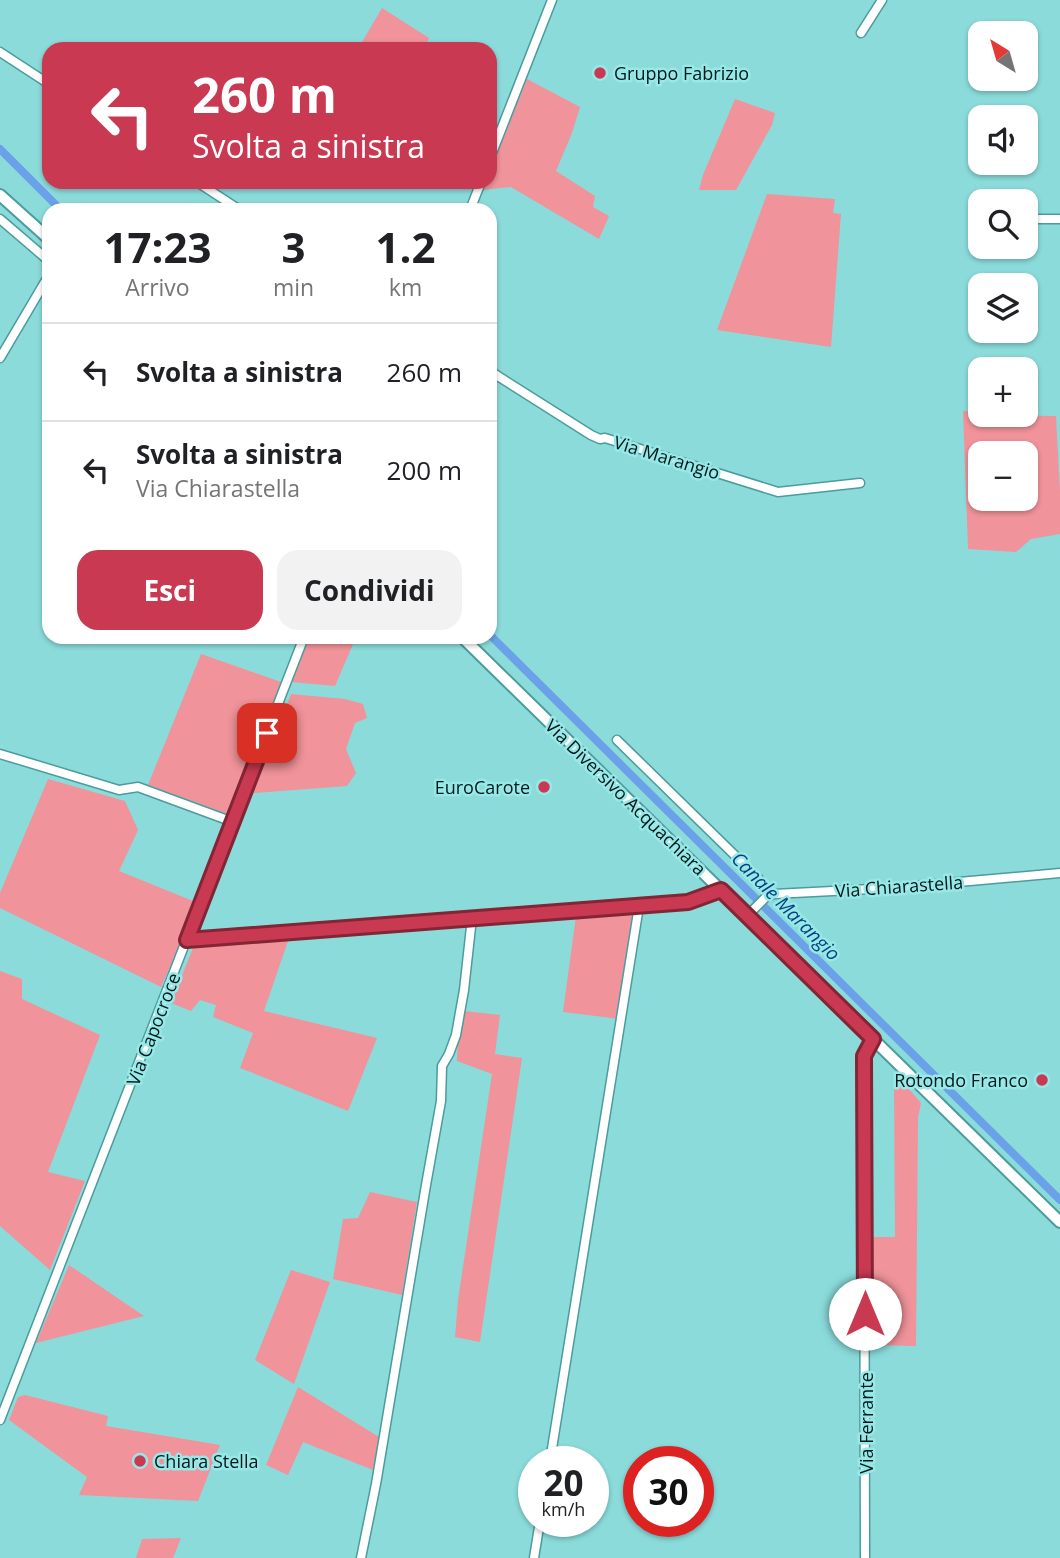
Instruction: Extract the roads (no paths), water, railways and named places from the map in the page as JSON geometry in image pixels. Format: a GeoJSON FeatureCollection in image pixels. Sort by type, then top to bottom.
{"type":"FeatureCollection","features":[{"type":"Feature","properties":{"kind":"main road"},"geometry":{"type":"LineString","coordinates":[[0,195],[42,233]]}},
{"type":"Feature","properties":{"kind":"main road","name":"Via Diversivo Acquachiara"},"geometry":{"type":"LineString","coordinates":[[469,644],[721,890],[751,913],[873,1039],[1060,1222]]}},
{"type":"Feature","properties":{"kind":"street"},"geometry":{"type":"LineString","coordinates":[[497,140],[552,0]]}},
{"type":"Feature","properties":{"kind":"street"},"geometry":{"type":"LineString","coordinates":[[861,33],[882,0]]}},
{"type":"Feature","properties":{"kind":"street"},"geometry":{"type":"LineString","coordinates":[[0,52],[42,79]]}},
{"type":"Feature","properties":{"kind":"street"},"geometry":{"type":"LineString","coordinates":[[208,189],[229,203]]}},
{"type":"Feature","properties":{"kind":"street"},"geometry":{"type":"LineString","coordinates":[[0,219],[42,255]]}},
{"type":"Feature","properties":{"kind":"street"},"geometry":{"type":"LineString","coordinates":[[1038,219],[1060,219]]}},
{"type":"Feature","properties":{"kind":"street"},"geometry":{"type":"LineString","coordinates":[[0,358],[42,287]]}},
{"type":"Feature","properties":{"kind":"street","name":"Via Marangio"},"geometry":{"type":"LineString","coordinates":[[497,375],[600,439],[606,438],[778,492],[860,483]]}},
{"type":"Feature","properties":{"kind":"street","name":"Via Capocroce"},"geometry":{"type":"LineString","coordinates":[[0,1420],[301,644]]}},
{"type":"Feature","properties":{"kind":"street"},"geometry":{"type":"LineString","coordinates":[[617,740],[758,878],[768,896],[751,913]]}},
{"type":"Feature","properties":{"kind":"street"},"geometry":{"type":"LineString","coordinates":[[0,754],[119,790],[138,787],[233,821]]}},
{"type":"Feature","properties":{"kind":"street","name":"Via Chiarastella"},"geometry":{"type":"LineString","coordinates":[[768,896],[1060,873]]}},
{"type":"Feature","properties":{"kind":"street"},"geometry":{"type":"LineString","coordinates":[[187,940],[688,902],[721,890]]}},
{"type":"Feature","properties":{"kind":"street"},"geometry":{"type":"LineString","coordinates":[[552,1446],[639,906]]}},
{"type":"Feature","properties":{"kind":"street"},"geometry":{"type":"LineString","coordinates":[[360,1558],[376,1484],[441,1101],[442,1066],[456,1035],[464,990],[472,918]]}},
{"type":"Feature","properties":{"kind":"street","name":"Via Ferrante"},"geometry":{"type":"LineString","coordinates":[[865,1558],[864,1056],[873,1039]]}},
{"type":"Feature","properties":{"kind":"street"},"geometry":{"type":"LineString","coordinates":[[534,1558],[537,1537]]}},
{"type":"Feature","properties":{"kind":"waterway","name":"Canale Marangio"},"geometry":{"type":"LineString","coordinates":[[0,149],[54,203]]}},
{"type":"Feature","properties":{"kind":"waterway","name":"Canale Marangio"},"geometry":{"type":"LineString","coordinates":[[497,642],[1060,1200]]}},
{"type":"Feature","properties":{"kind":"place","name":"Gruppo Fabrizio"},"geometry":{"type":"Point","coordinates":[600,73]}},
{"type":"Feature","properties":{"kind":"place","name":"EuroCarote"},"geometry":{"type":"Point","coordinates":[544,787]}},
{"type":"Feature","properties":{"kind":"place","name":"Rotondo Franco"},"geometry":{"type":"Point","coordinates":[1042,1080]}},
{"type":"Feature","properties":{"kind":"place","name":"Chiara Stella"},"geometry":{"type":"Point","coordinates":[140,1461]}}]}
